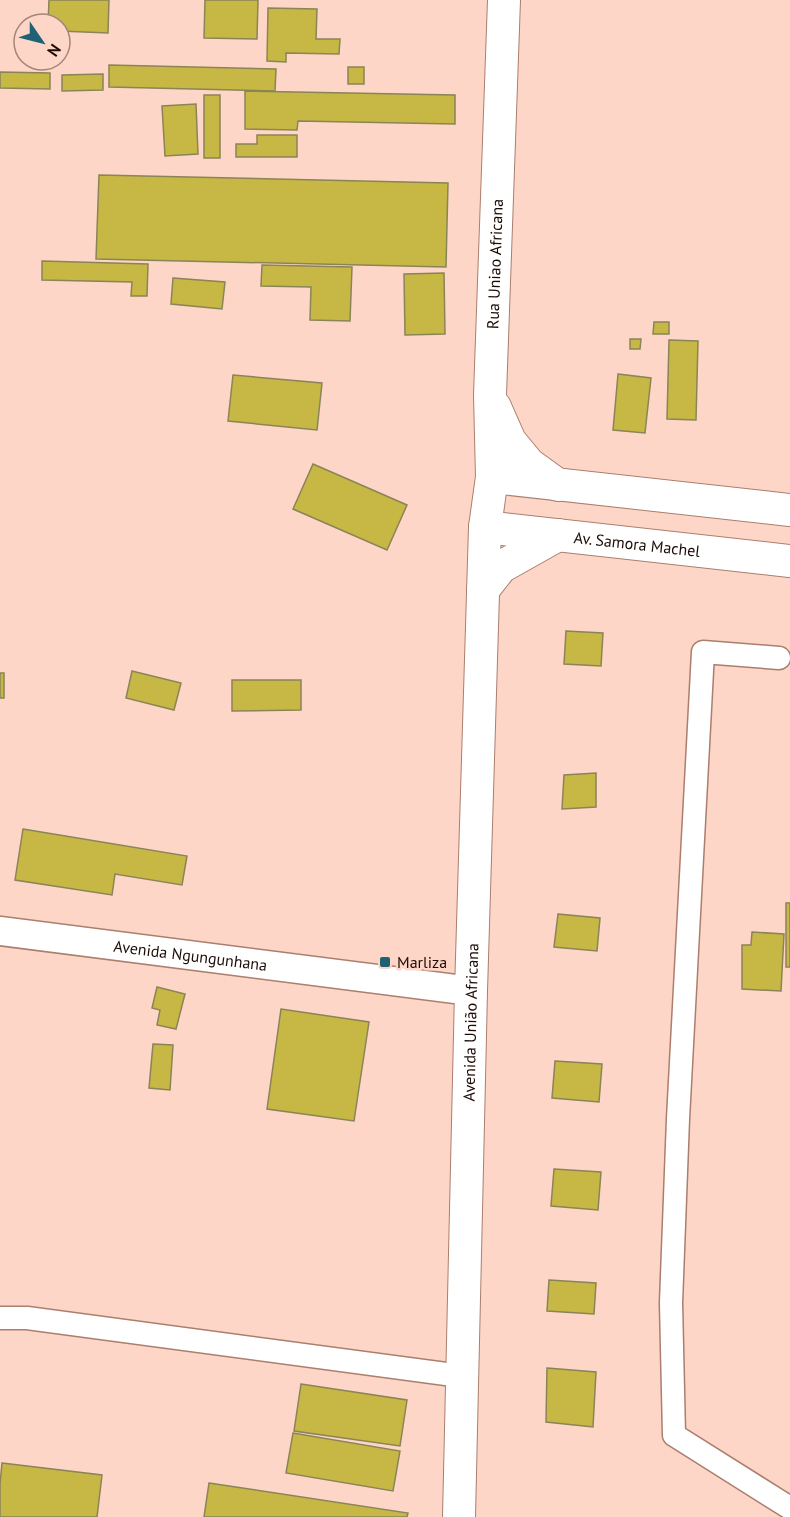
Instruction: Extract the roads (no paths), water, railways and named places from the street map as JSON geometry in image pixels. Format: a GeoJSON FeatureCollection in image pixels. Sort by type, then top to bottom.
{"type":"FeatureCollection","features":[{"type":"Feature","properties":{"kind":"main road","name":"Rua Uniao Africana"},"geometry":{"type":"LineString","coordinates":[[485,526],[492,477],[490,395],[504,0]]}},
{"type":"Feature","properties":{"kind":"main road"},"geometry":{"type":"LineString","coordinates":[[490,395],[510,441],[529,464],[558,485]]}},
{"type":"Feature","properties":{"kind":"main road"},"geometry":{"type":"LineString","coordinates":[[492,477],[790,510]]}},
{"type":"Feature","properties":{"kind":"main road","name":"Av. Samora Machel"},"geometry":{"type":"LineString","coordinates":[[485,526],[790,561]]}},
{"type":"Feature","properties":{"kind":"main road","name":"Avenida União Africana"},"geometry":{"type":"LineString","coordinates":[[459,1517],[485,526]]}},
{"type":"Feature","properties":{"kind":"main road"},"geometry":{"type":"LineString","coordinates":[[483,590],[501,567],[558,535]]}},
{"type":"Feature","properties":{"kind":"street"},"geometry":{"type":"LineString","coordinates":[[779,658],[703,652],[678,1119],[671,1303],[674,1435],[790,1508]]}},
{"type":"Feature","properties":{"kind":"street","name":"Avenida Ngungunhana"},"geometry":{"type":"LineString","coordinates":[[0,931],[471,991]]}},
{"type":"Feature","properties":{"kind":"street"},"geometry":{"type":"LineString","coordinates":[[0,1318],[27,1318],[461,1376]]}},
{"type":"Feature","properties":{"kind":"place","name":"Marliza"},"geometry":{"type":"Point","coordinates":[385,962]}}]}
